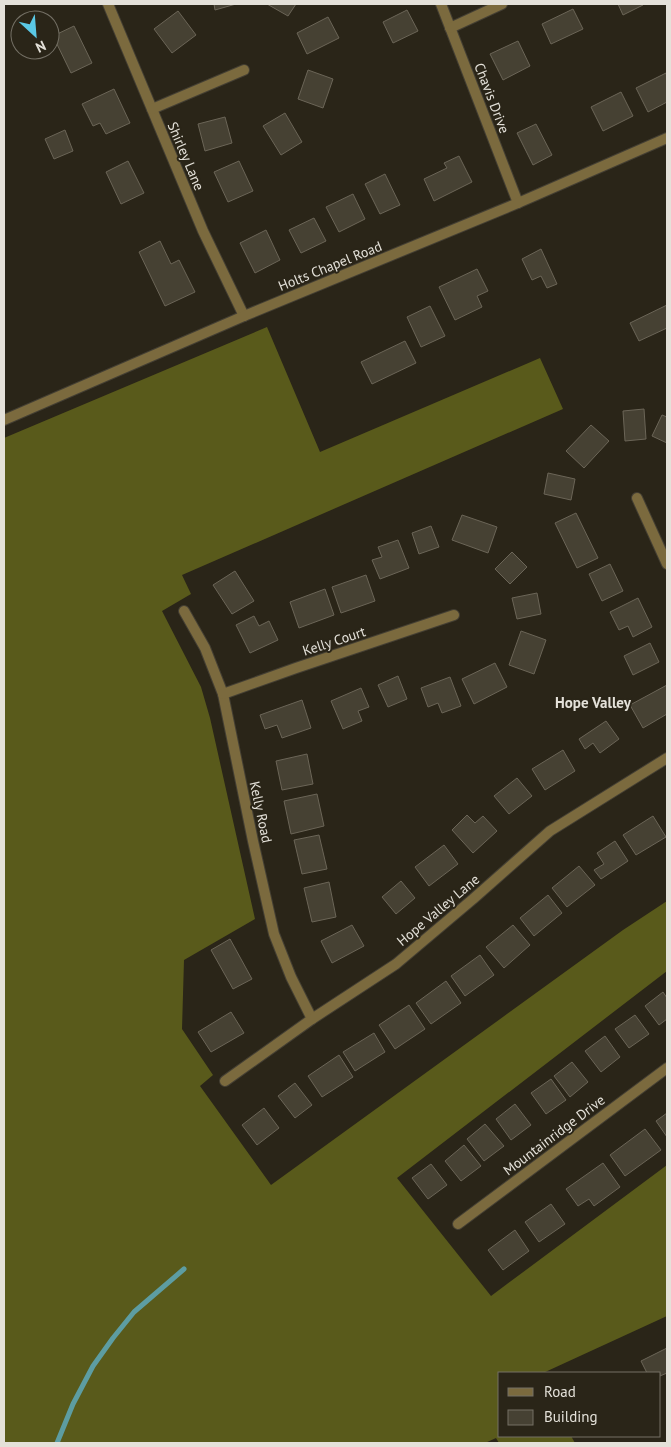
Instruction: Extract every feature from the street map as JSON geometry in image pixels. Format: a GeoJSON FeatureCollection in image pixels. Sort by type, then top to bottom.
{"type":"FeatureCollection","features":[{"type":"Feature","properties":{"kind":"street","name":"Shirley Lane"},"geometry":{"type":"LineString","coordinates":[[108,4],[203,231],[244,316]]}},
{"type":"Feature","properties":{"kind":"street","name":"Chavis Drive"},"geometry":{"type":"LineString","coordinates":[[441,4],[518,203]]}},
{"type":"Feature","properties":{"kind":"street"},"geometry":{"type":"LineString","coordinates":[[450,28],[502,4]]}},
{"type":"Feature","properties":{"kind":"street"},"geometry":{"type":"LineString","coordinates":[[152,109],[244,70]]}},
{"type":"Feature","properties":{"kind":"street","name":"Holts Chapel Road"},"geometry":{"type":"LineString","coordinates":[[4,420],[244,316],[518,203],[667,138]]}},
{"type":"Feature","properties":{"kind":"street"},"geometry":{"type":"LineString","coordinates":[[637,498],[667,564]]}},
{"type":"Feature","properties":{"kind":"street","name":"Kelly Road"},"geometry":{"type":"LineString","coordinates":[[184,612],[205,648],[223,694],[274,934],[291,977],[312,1019]]}},
{"type":"Feature","properties":{"kind":"street","name":"Kelly Court"},"geometry":{"type":"LineString","coordinates":[[223,694],[454,616]]}},
{"type":"Feature","properties":{"kind":"street","name":"Hope Valley Lane"},"geometry":{"type":"LineString","coordinates":[[225,1081],[312,1019],[396,964],[550,831],[667,758]]}},
{"type":"Feature","properties":{"kind":"street","name":"Mountainridge Drive"},"geometry":{"type":"LineString","coordinates":[[458,1224],[667,1068]]}},
{"type":"Feature","properties":{"kind":"shaded area"},"geometry":{"type":"Polygon","coordinates":[[[267,327],[320,452],[540,358],[563,409],[182,575],[191,594],[162,611],[201,687],[210,718],[255,919],[184,960],[182,1029],[213,1075],[200,1086],[271,1185],[623,930],[667,901],[667,971],[397,1178],[491,1296],[667,1165],[667,1316],[545,1372],[498,1372],[498,1437],[572,1437],[575,1443],[499,1443],[496,1438],[485,1443],[4,1443],[4,438],[267,327]]]}},
{"type":"Feature","properties":{"kind":"building"},"geometry":{"type":"Polygon","coordinates":[[[214,4],[236,4],[215,10],[214,4]]]}},
{"type":"Feature","properties":{"kind":"building"},"geometry":{"type":"Polygon","coordinates":[[[267,4],[296,4],[288,16],[267,4]]]}},
{"type":"Feature","properties":{"kind":"building"},"geometry":{"type":"Polygon","coordinates":[[[618,4],[643,4],[643,5],[623,15],[618,4]]]}},
{"type":"Feature","properties":{"kind":"building"},"geometry":{"type":"Polygon","coordinates":[[[573,9],[583,29],[551,44],[542,24],[573,9]]]}},
{"type":"Feature","properties":{"kind":"building"},"geometry":{"type":"Polygon","coordinates":[[[407,10],[418,31],[393,43],[383,22],[407,10]]]}},
{"type":"Feature","properties":{"kind":"building"},"geometry":{"type":"Polygon","coordinates":[[[178,11],[196,35],[172,53],[154,29],[178,11]]]}},
{"type":"Feature","properties":{"kind":"building"},"geometry":{"type":"Polygon","coordinates":[[[328,17],[339,38],[307,54],[297,33],[328,17]]]}},
{"type":"Feature","properties":{"kind":"building"},"geometry":{"type":"Polygon","coordinates":[[[74,26],[92,63],[71,73],[60,50],[60,33],[74,26]]]}},
{"type":"Feature","properties":{"kind":"building"},"geometry":{"type":"Polygon","coordinates":[[[518,41],[530,66],[503,80],[490,54],[518,41]]]}},
{"type":"Feature","properties":{"kind":"building"},"geometry":{"type":"Polygon","coordinates":[[[308,70],[333,79],[323,108],[298,99],[308,70]]]}},
{"type":"Feature","properties":{"kind":"building"},"geometry":{"type":"Polygon","coordinates":[[[666,73],[667,102],[648,112],[636,88],[666,73]]]}},
{"type":"Feature","properties":{"kind":"building"},"geometry":{"type":"Polygon","coordinates":[[[114,89],[130,123],[106,134],[100,123],[93,126],[82,104],[114,89]]]}},
{"type":"Feature","properties":{"kind":"building"},"geometry":{"type":"Polygon","coordinates":[[[621,92],[633,116],[603,131],[591,107],[621,92]]]}},
{"type":"Feature","properties":{"kind":"building"},"geometry":{"type":"Polygon","coordinates":[[[285,113],[302,142],[281,155],[263,126],[285,113]]]}},
{"type":"Feature","properties":{"kind":"building"},"geometry":{"type":"Polygon","coordinates":[[[225,117],[232,143],[205,151],[198,124],[225,117]]]}},
{"type":"Feature","properties":{"kind":"building"},"geometry":{"type":"Polygon","coordinates":[[[536,124],[552,155],[533,165],[517,133],[536,124]]]}},
{"type":"Feature","properties":{"kind":"building"},"geometry":{"type":"Polygon","coordinates":[[[65,130],[73,151],[54,159],[45,139],[65,130]]]}},
{"type":"Feature","properties":{"kind":"building"},"geometry":{"type":"Polygon","coordinates":[[[459,156],[472,182],[434,201],[424,179],[447,168],[444,163],[459,156]]]}},
{"type":"Feature","properties":{"kind":"building"},"geometry":{"type":"Polygon","coordinates":[[[128,161],[144,193],[121,204],[106,172],[128,161]]]}},
{"type":"Feature","properties":{"kind":"building"},"geometry":{"type":"Polygon","coordinates":[[[239,161],[253,191],[228,202],[214,172],[239,161]]]}},
{"type":"Feature","properties":{"kind":"building"},"geometry":{"type":"Polygon","coordinates":[[[385,174],[400,205],[380,214],[365,184],[385,174]]]}},
{"type":"Feature","properties":{"kind":"building"},"geometry":{"type":"Polygon","coordinates":[[[353,194],[365,219],[339,232],[326,207],[353,194]]]}},
{"type":"Feature","properties":{"kind":"building"},"geometry":{"type":"Polygon","coordinates":[[[314,218],[326,241],[301,253],[289,230],[314,218]]]}},
{"type":"Feature","properties":{"kind":"building"},"geometry":{"type":"Polygon","coordinates":[[[266,230],[280,260],[255,273],[240,243],[266,230]]]}},
{"type":"Feature","properties":{"kind":"building"},"geometry":{"type":"Polygon","coordinates":[[[160,241],[171,264],[179,260],[195,292],[165,306],[139,252],[160,241]]]}},
{"type":"Feature","properties":{"kind":"building"},"geometry":{"type":"Polygon","coordinates":[[[541,249],[557,284],[547,288],[541,276],[532,280],[522,259],[541,249]]]}},
{"type":"Feature","properties":{"kind":"building"},"geometry":{"type":"Polygon","coordinates":[[[477,269],[488,291],[477,296],[482,307],[455,320],[439,287],[477,269]]]}},
{"type":"Feature","properties":{"kind":"building"},"geometry":{"type":"Polygon","coordinates":[[[667,305],[667,328],[639,341],[630,323],[667,305]]]}},
{"type":"Feature","properties":{"kind":"building"},"geometry":{"type":"Polygon","coordinates":[[[430,306],[445,336],[421,347],[407,317],[430,306]]]}},
{"type":"Feature","properties":{"kind":"building"},"geometry":{"type":"Polygon","coordinates":[[[405,341],[416,363],[372,384],[361,362],[405,341]]]}},
{"type":"Feature","properties":{"kind":"building"},"geometry":{"type":"Polygon","coordinates":[[[644,409],[646,439],[625,441],[623,411],[644,409]]]}},
{"type":"Feature","properties":{"kind":"building"},"geometry":{"type":"Polygon","coordinates":[[[662,415],[667,417],[667,443],[652,436],[662,415]]]}},
{"type":"Feature","properties":{"kind":"building"},"geometry":{"type":"Polygon","coordinates":[[[591,425],[609,441],[584,468],[566,451],[591,425]]]}},
{"type":"Feature","properties":{"kind":"building"},"geometry":{"type":"Polygon","coordinates":[[[548,473],[575,479],[571,500],[544,494],[548,473]]]}},
{"type":"Feature","properties":{"kind":"building"},"geometry":{"type":"Polygon","coordinates":[[[576,513],[598,558],[577,568],[555,523],[576,513]]]}},
{"type":"Feature","properties":{"kind":"building"},"geometry":{"type":"Polygon","coordinates":[[[462,515],[497,527],[488,553],[452,540],[462,515]]]}},
{"type":"Feature","properties":{"kind":"building"},"geometry":{"type":"Polygon","coordinates":[[[431,526],[439,547],[419,554],[412,533],[431,526]]]}},
{"type":"Feature","properties":{"kind":"building"},"geometry":{"type":"Polygon","coordinates":[[[398,540],[409,568],[380,579],[372,560],[382,557],[378,547],[398,540]]]}},
{"type":"Feature","properties":{"kind":"building"},"geometry":{"type":"Polygon","coordinates":[[[512,552],[527,567],[510,584],[495,569],[512,552]]]}},
{"type":"Feature","properties":{"kind":"building"},"geometry":{"type":"Polygon","coordinates":[[[610,564],[623,591],[602,601],[589,574],[610,564]]]}},
{"type":"Feature","properties":{"kind":"building"},"geometry":{"type":"Polygon","coordinates":[[[235,571],[254,601],[232,614],[213,585],[235,571]]]}},
{"type":"Feature","properties":{"kind":"building"},"geometry":{"type":"Polygon","coordinates":[[[366,575],[375,601],[341,613],[332,587],[366,575]]]}},
{"type":"Feature","properties":{"kind":"building"},"geometry":{"type":"Polygon","coordinates":[[[325,589],[334,615],[299,628],[290,602],[325,589]]]}},
{"type":"Feature","properties":{"kind":"building"},"geometry":{"type":"Polygon","coordinates":[[[537,593],[541,614],[517,619],[512,598],[537,593]]]}},
{"type":"Feature","properties":{"kind":"building"},"geometry":{"type":"Polygon","coordinates":[[[638,598],[652,627],[633,637],[628,626],[619,630],[610,612],[638,598]]]}},
{"type":"Feature","properties":{"kind":"building"},"geometry":{"type":"Polygon","coordinates":[[[254,616],[259,626],[269,621],[278,640],[250,653],[236,625],[254,616]]]}},
{"type":"Feature","properties":{"kind":"building"},"geometry":{"type":"Polygon","coordinates":[[[521,631],[546,640],[534,674],[509,665],[521,631]]]}},
{"type":"Feature","properties":{"kind":"building"},"geometry":{"type":"Polygon","coordinates":[[[650,643],[659,662],[633,675],[624,656],[650,643]]]}},
{"type":"Feature","properties":{"kind":"building"},"geometry":{"type":"Polygon","coordinates":[[[495,663],[507,687],[474,704],[462,679],[495,663]]]}},
{"type":"Feature","properties":{"kind":"building"},"geometry":{"type":"Polygon","coordinates":[[[398,676],[407,699],[388,707],[378,685],[398,676]]]}},
{"type":"Feature","properties":{"kind":"building"},"geometry":{"type":"Polygon","coordinates":[[[450,677],[461,706],[442,713],[438,703],[428,707],[421,688],[450,677]]]}},
{"type":"Feature","properties":{"kind":"building"},"geometry":{"type":"Polygon","coordinates":[[[667,685],[667,714],[643,728],[630,705],[667,685]]]}},
{"type":"Feature","properties":{"kind":"building"},"geometry":{"type":"Polygon","coordinates":[[[361,688],[369,707],[358,711],[362,721],[343,729],[331,701],[361,688]]]}},
{"type":"Feature","properties":{"kind":"building"},"geometry":{"type":"Polygon","coordinates":[[[302,700],[311,728],[282,738],[277,725],[265,729],[260,715],[302,700]]]}},
{"type":"Feature","properties":{"kind":"building"},"geometry":{"type":"Polygon","coordinates":[[[606,721],[619,739],[600,753],[593,743],[585,749],[579,739],[606,721]]]}},
{"type":"Feature","properties":{"kind":"building"},"geometry":{"type":"Polygon","coordinates":[[[563,750],[575,771],[545,790],[532,769],[563,750]]]}},
{"type":"Feature","properties":{"kind":"building"},"geometry":{"type":"Polygon","coordinates":[[[307,754],[313,784],[282,790],[276,761],[307,754]]]}},
{"type":"Feature","properties":{"kind":"building"},"geometry":{"type":"Polygon","coordinates":[[[517,778],[532,796],[509,814],[494,796],[517,778]]]}},
{"type":"Feature","properties":{"kind":"building"},"geometry":{"type":"Polygon","coordinates":[[[317,794],[324,826],[291,834],[284,801],[317,794]]]}},
{"type":"Feature","properties":{"kind":"building"},"geometry":{"type":"Polygon","coordinates":[[[467,815],[475,823],[483,816],[497,831],[473,853],[452,830],[467,815]]]}},
{"type":"Feature","properties":{"kind":"building"},"geometry":{"type":"Polygon","coordinates":[[[653,816],[666,837],[636,855],[623,835],[653,816]]]}},
{"type":"Feature","properties":{"kind":"building"},"geometry":{"type":"Polygon","coordinates":[[[319,835],[327,869],[302,874],[294,840],[319,835]]]}},
{"type":"Feature","properties":{"kind":"building"},"geometry":{"type":"Polygon","coordinates":[[[615,841],[628,861],[601,879],[594,870],[604,864],[597,853],[615,841]]]}},
{"type":"Feature","properties":{"kind":"building"},"geometry":{"type":"Polygon","coordinates":[[[444,845],[458,864],[429,886],[415,867],[444,845]]]}},
{"type":"Feature","properties":{"kind":"building"},"geometry":{"type":"Polygon","coordinates":[[[579,866],[595,885],[567,907],[552,888],[579,866]]]}},
{"type":"Feature","properties":{"kind":"building"},"geometry":{"type":"Polygon","coordinates":[[[401,881],[415,898],[396,914],[382,897],[401,881]]]}},
{"type":"Feature","properties":{"kind":"building"},"geometry":{"type":"Polygon","coordinates":[[[329,882],[336,917],[312,922],[304,888],[329,882]]]}},
{"type":"Feature","properties":{"kind":"building"},"geometry":{"type":"Polygon","coordinates":[[[548,895],[562,913],[534,936],[520,918],[548,895]]]}},
{"type":"Feature","properties":{"kind":"building"},"geometry":{"type":"Polygon","coordinates":[[[352,925],[364,946],[332,963],[321,941],[352,925]]]}},
{"type":"Feature","properties":{"kind":"building"},"geometry":{"type":"Polygon","coordinates":[[[513,925],[530,945],[504,968],[486,947],[513,925]]]}},
{"type":"Feature","properties":{"kind":"building"},"geometry":{"type":"Polygon","coordinates":[[[230,939],[252,979],[233,989],[211,950],[230,939]]]}},
{"type":"Feature","properties":{"kind":"building"},"geometry":{"type":"Polygon","coordinates":[[[480,955],[494,975],[465,996],[451,976],[480,955]]]}},
{"type":"Feature","properties":{"kind":"building"},"geometry":{"type":"Polygon","coordinates":[[[446,981],[461,1003],[431,1024],[416,1003],[446,981]]]}},
{"type":"Feature","properties":{"kind":"building"},"geometry":{"type":"Polygon","coordinates":[[[663,992],[667,998],[667,1019],[659,1025],[645,1006],[663,992]]]}},
{"type":"Feature","properties":{"kind":"building"},"geometry":{"type":"Polygon","coordinates":[[[409,1005],[425,1029],[395,1049],[379,1025],[409,1005]]]}},
{"type":"Feature","properties":{"kind":"building"},"geometry":{"type":"Polygon","coordinates":[[[231,1012],[244,1033],[211,1052],[198,1032],[231,1012]]]}},
{"type":"Feature","properties":{"kind":"building"},"geometry":{"type":"Polygon","coordinates":[[[635,1015],[649,1034],[629,1048],[615,1029],[635,1015]]]}},
{"type":"Feature","properties":{"kind":"building"},"geometry":{"type":"Polygon","coordinates":[[[374,1033],[385,1052],[355,1071],[343,1052],[374,1033]]]}},
{"type":"Feature","properties":{"kind":"building"},"geometry":{"type":"Polygon","coordinates":[[[605,1036],[620,1057],[601,1072],[585,1051],[605,1036]]]}},
{"type":"Feature","properties":{"kind":"building"},"geometry":{"type":"Polygon","coordinates":[[[339,1055],[353,1077],[322,1097],[308,1076],[339,1055]]]}},
{"type":"Feature","properties":{"kind":"building"},"geometry":{"type":"Polygon","coordinates":[[[572,1062],[588,1082],[570,1097],[554,1076],[572,1062]]]}},
{"type":"Feature","properties":{"kind":"building"},"geometry":{"type":"Polygon","coordinates":[[[551,1079],[566,1100],[546,1114],[531,1093],[551,1079]]]}},
{"type":"Feature","properties":{"kind":"building"},"geometry":{"type":"Polygon","coordinates":[[[295,1083],[312,1105],[295,1118],[278,1096],[295,1083]]]}},
{"type":"Feature","properties":{"kind":"building"},"geometry":{"type":"Polygon","coordinates":[[[515,1104],[531,1125],[511,1140],[496,1119],[515,1104]]]}},
{"type":"Feature","properties":{"kind":"building"},"geometry":{"type":"Polygon","coordinates":[[[264,1108],[279,1128],[257,1145],[242,1125],[264,1108]]]}},
{"type":"Feature","properties":{"kind":"building"},"geometry":{"type":"Polygon","coordinates":[[[667,1113],[667,1137],[656,1121],[667,1113]]]}},
{"type":"Feature","properties":{"kind":"building"},"geometry":{"type":"Polygon","coordinates":[[[485,1124],[504,1146],[484,1161],[467,1139],[485,1124]]]}},
{"type":"Feature","properties":{"kind":"building"},"geometry":{"type":"Polygon","coordinates":[[[645,1129],[661,1150],[625,1176],[610,1155],[645,1129]]]}},
{"type":"Feature","properties":{"kind":"building"},"geometry":{"type":"Polygon","coordinates":[[[464,1145],[481,1166],[461,1181],[445,1161],[464,1145]]]}},
{"type":"Feature","properties":{"kind":"building"},"geometry":{"type":"Polygon","coordinates":[[[603,1163],[620,1187],[594,1206],[589,1199],[578,1206],[566,1189],[603,1163]]]}},
{"type":"Feature","properties":{"kind":"building"},"geometry":{"type":"Polygon","coordinates":[[[431,1164],[447,1185],[428,1199],[412,1178],[431,1164]]]}},
{"type":"Feature","properties":{"kind":"building"},"geometry":{"type":"Polygon","coordinates":[[[551,1204],[565,1224],[539,1242],[525,1222],[551,1204]]]}},
{"type":"Feature","properties":{"kind":"building"},"geometry":{"type":"Polygon","coordinates":[[[515,1230],[529,1251],[503,1270],[488,1250],[515,1230]]]}},
{"type":"Feature","properties":{"kind":"building"},"geometry":{"type":"Polygon","coordinates":[[[667,1348],[667,1373],[661,1376],[661,1372],[646,1372],[641,1361],[667,1348]]]}},
{"type":"Feature","properties":{"kind":"waterway"},"geometry":{"type":"LineString","coordinates":[[57,1443],[73,1404],[93,1366],[113,1338],[134,1312],[184,1269]]}},
{"type":"Feature","properties":{"kind":"district","name":"Hope Valley"},"geometry":{"type":"Point","coordinates":[593,702]}}]}
